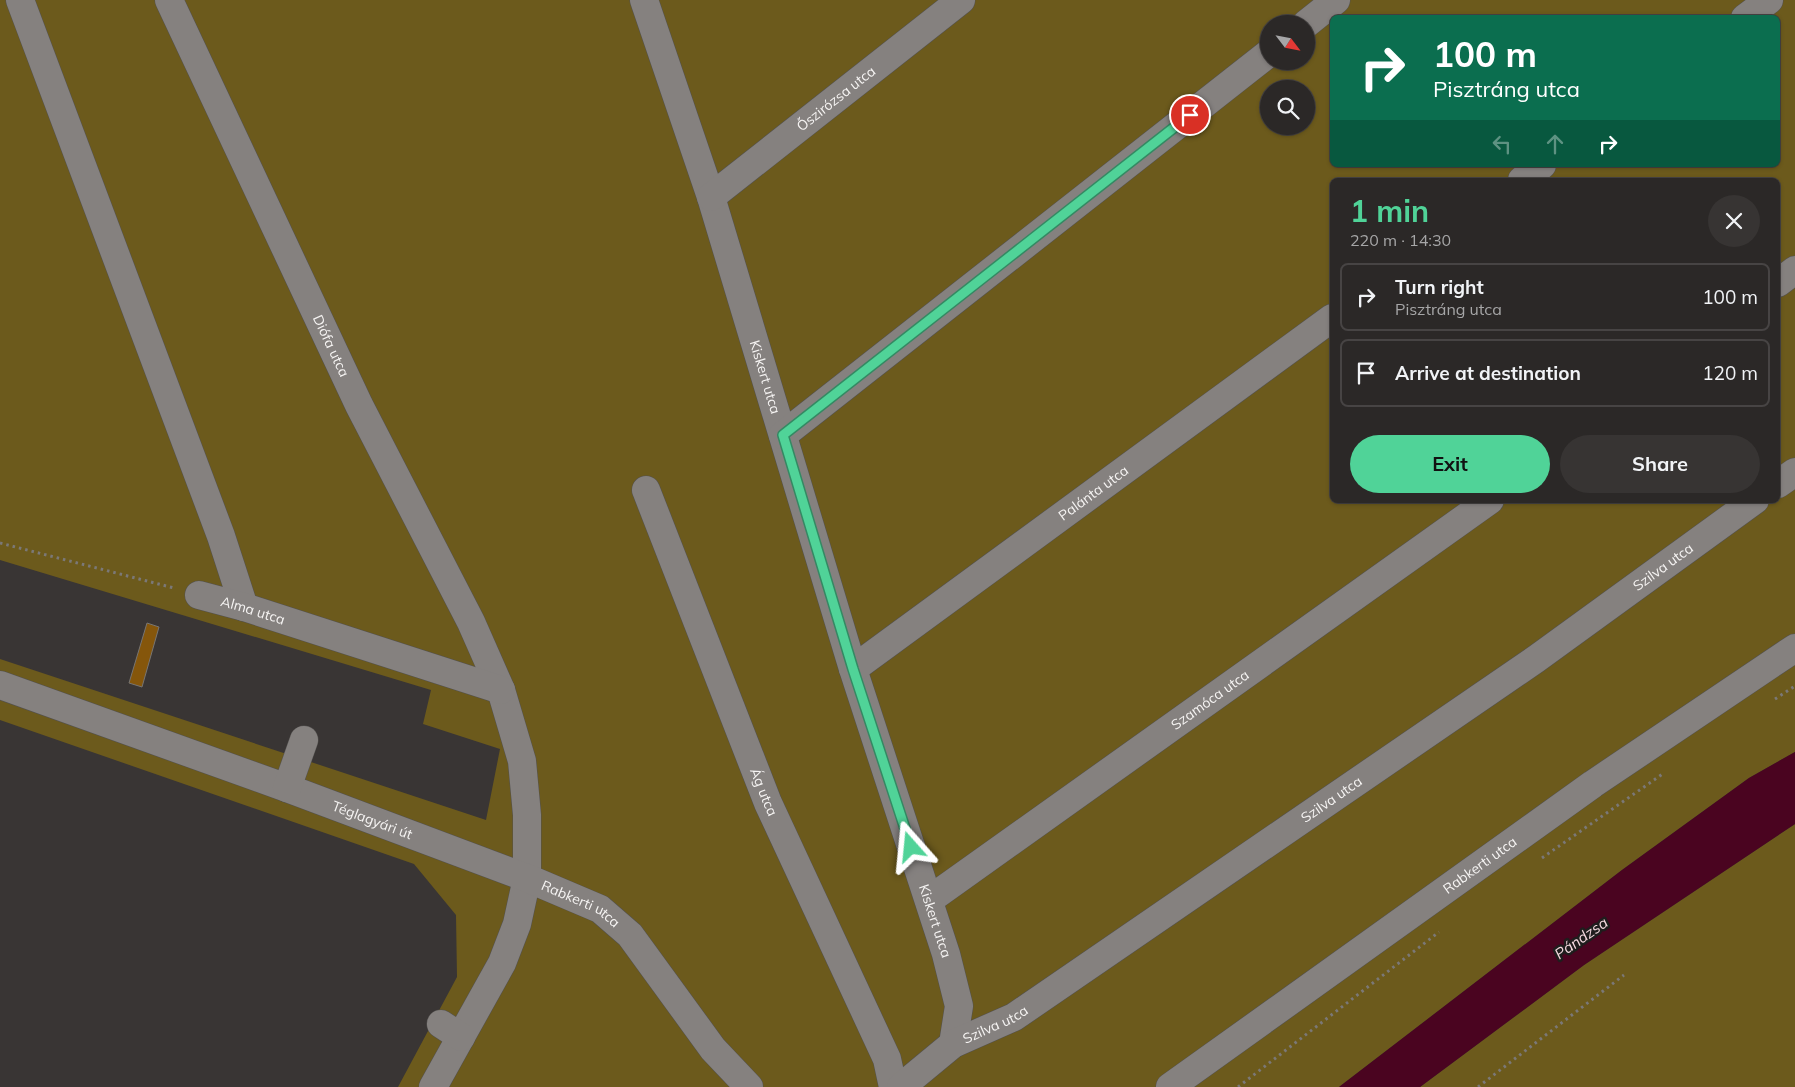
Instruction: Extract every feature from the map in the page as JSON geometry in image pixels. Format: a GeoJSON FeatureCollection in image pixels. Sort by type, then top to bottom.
{"type":"FeatureCollection","features":[{"type":"Feature","properties":{"kind":"street"},"geometry":{"type":"LineString","coordinates":[[20,0],[221,536],[244,607]]}},
{"type":"Feature","properties":{"kind":"street","name":"Diófa utca"},"geometry":{"type":"LineString","coordinates":[[170,0],[360,405],[471,622],[502,690]]}},
{"type":"Feature","properties":{"kind":"street","name":"Kiskert utca"},"geometry":{"type":"LineString","coordinates":[[644,0],[712,197],[853,669],[946,954],[959,1006],[953,1044]]}},
{"type":"Feature","properties":{"kind":"street","name":"Őszirózsa utca"},"geometry":{"type":"LineString","coordinates":[[712,197],[961,0]]}},
{"type":"Feature","properties":{"kind":"street"},"geometry":{"type":"LineString","coordinates":[[1315,17],[1336,0]]}},
{"type":"Feature","properties":{"kind":"street"},"geometry":{"type":"LineString","coordinates":[[1749,15],[1769,0]]}},
{"type":"Feature","properties":{"kind":"street"},"geometry":{"type":"LineString","coordinates":[[783,435],[1260,60]]}},
{"type":"Feature","properties":{"kind":"street"},"geometry":{"type":"LineString","coordinates":[[1525,178],[1539,167]]}},
{"type":"Feature","properties":{"kind":"street"},"geometry":{"type":"LineString","coordinates":[[1780,281],[1795,270]]}},
{"type":"Feature","properties":{"kind":"street","name":"Palánta utca"},"geometry":{"type":"LineString","coordinates":[[853,669],[1330,319]]}},
{"type":"Feature","properties":{"kind":"street"},"geometry":{"type":"LineString","coordinates":[[1780,483],[1795,472]]}},
{"type":"Feature","properties":{"kind":"street","name":"Ág utca"},"geometry":{"type":"LineString","coordinates":[[646,490],[768,803],[887,1059],[893,1087]]}},
{"type":"Feature","properties":{"kind":"street","name":"Szamóca utca"},"geometry":{"type":"LineString","coordinates":[[929,900],[1486,503]]}},
{"type":"Feature","properties":{"kind":"street","name":"Szilva utca"},"geometry":{"type":"LineString","coordinates":[[901,1087],[953,1044],[1014,1017],[1536,659],[1751,503]]}},
{"type":"Feature","properties":{"kind":"street","name":"Alma utca"},"geometry":{"type":"LineString","coordinates":[[199,595],[244,607],[502,690]]}},
{"type":"Feature","properties":{"kind":"street","name":"Rabkerti utca"},"geometry":{"type":"LineString","coordinates":[[1170,1087],[1593,784],[1795,648]]}},
{"type":"Feature","properties":{"kind":"street","name":"Téglagyári út"},"geometry":{"type":"LineString","coordinates":[[0,685],[287,788],[527,878]]}},
{"type":"Feature","properties":{"kind":"street","name":"Rabkerti utca"},"geometry":{"type":"LineString","coordinates":[[502,690],[522,761],[527,815],[527,878],[600,909],[630,935],[714,1049],[749,1087]]}},
{"type":"Feature","properties":{"kind":"street"},"geometry":{"type":"LineString","coordinates":[[287,788],[304,740]]}},
{"type":"Feature","properties":{"kind":"street"},"geometry":{"type":"LineString","coordinates":[[433,1087],[451,1030],[502,962],[517,924],[527,878]]}},
{"type":"Feature","properties":{"kind":"path"},"geometry":{"type":"LineString","coordinates":[[0,543],[199,595]]}},
{"type":"Feature","properties":{"kind":"path"},"geometry":{"type":"LineString","coordinates":[[1773,700],[1795,686]]}},
{"type":"Feature","properties":{"kind":"path"},"geometry":{"type":"LineString","coordinates":[[1540,860],[1670,769]]}},
{"type":"Feature","properties":{"kind":"path"},"geometry":{"type":"LineString","coordinates":[[1238,1087],[1446,927]]}},
{"type":"Feature","properties":{"kind":"path"},"geometry":{"type":"LineString","coordinates":[[1478,1087],[1624,975]]}},
{"type":"Feature","properties":{"kind":"shaded area"},"geometry":{"type":"Polygon","coordinates":[[[0,0],[1795,0],[1795,752],[1749,778],[1622,870],[1339,1087],[398,1087],[457,977],[456,915],[414,864],[0,720],[0,659],[486,820],[500,749],[423,724],[431,690],[0,560],[0,0]]]}},
{"type":"Feature","properties":{"kind":"shaded area"},"geometry":{"type":"Polygon","coordinates":[[[1795,824],[1795,1087],[1420,1087],[1584,965],[1795,824]]]}},
{"type":"Feature","properties":{"kind":"water","name":"Pándzsa"},"geometry":{"type":"Polygon","coordinates":[[[1795,752],[1795,824],[1584,965],[1420,1087],[1339,1087],[1622,870],[1749,778],[1795,752]]]}},
{"type":"Feature","properties":{"kind":"building"},"geometry":{"type":"Polygon","coordinates":[[[147,623],[159,627],[142,687],[129,683],[147,623]]]}},
{"type":"Feature","properties":{"kind":"route"},"geometry":{"type":"LineString","coordinates":[[911,847],[853,669],[783,435],[1190,115]]}}]}
